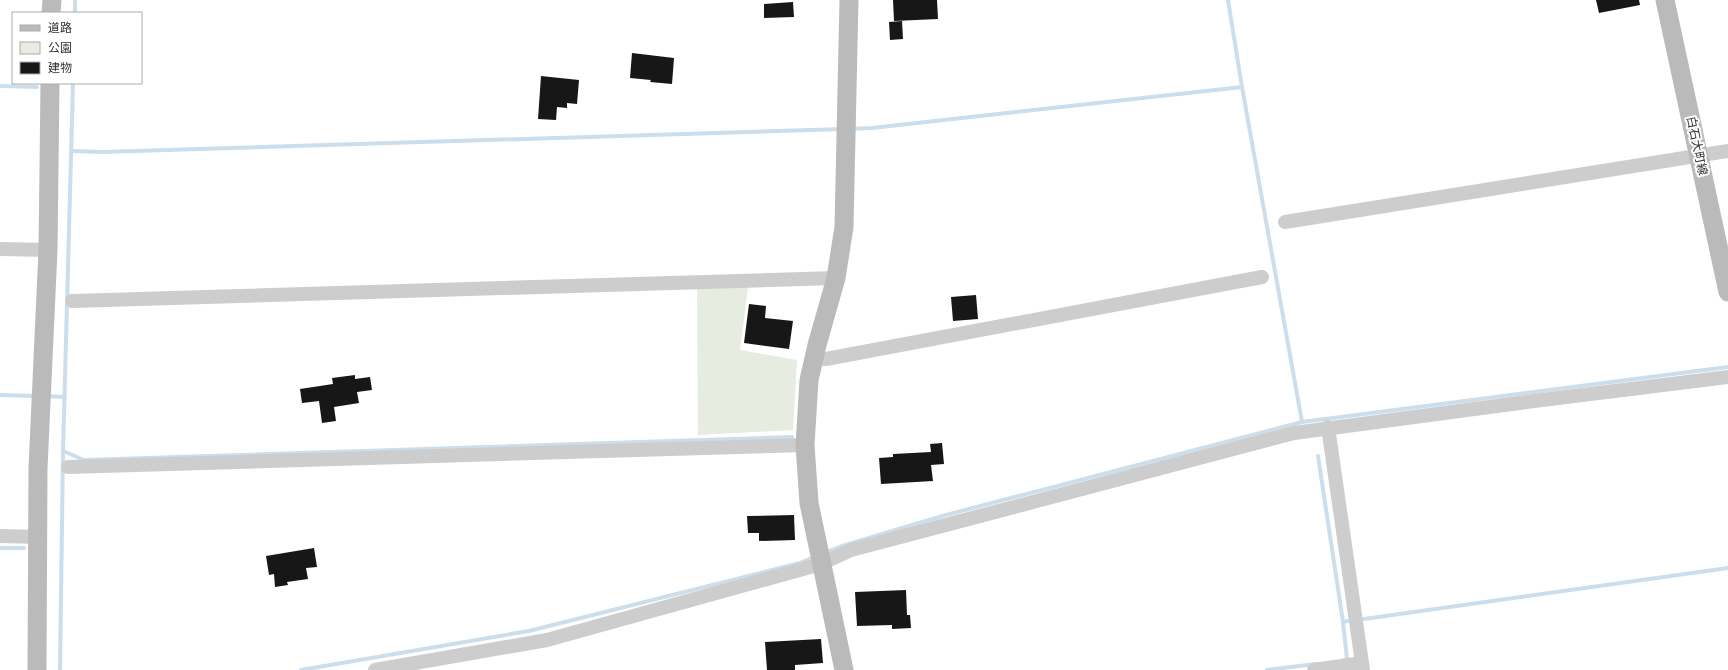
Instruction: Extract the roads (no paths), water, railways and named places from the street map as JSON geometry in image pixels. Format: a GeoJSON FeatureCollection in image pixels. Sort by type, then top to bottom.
{"type":"FeatureCollection","features":[{"type":"Feature","properties":{"kind":"street"},"geometry":{"type":"LineString","coordinates":[[51,12],[52,0]]}},
{"type":"Feature","properties":{"kind":"street"},"geometry":{"type":"LineString","coordinates":[[844,670],[809,503],[805,445],[807,402],[814,359],[836,278],[844,227],[849,0]]}},
{"type":"Feature","properties":{"kind":"street","name":"白石大町線"},"geometry":{"type":"LineString","coordinates":[[1665,0],[1728,292]]}},
{"type":"Feature","properties":{"kind":"street"},"geometry":{"type":"LineString","coordinates":[[37,670],[39,537],[38,468],[48,250],[50,84]]}},
{"type":"Feature","properties":{"kind":"street"},"geometry":{"type":"LineString","coordinates":[[1285,222],[1728,151]]}},
{"type":"Feature","properties":{"kind":"street"},"geometry":{"type":"LineString","coordinates":[[0,249],[48,250]]}},
{"type":"Feature","properties":{"kind":"street"},"geometry":{"type":"LineString","coordinates":[[814,359],[833,357],[1262,277]]}},
{"type":"Feature","properties":{"kind":"street"},"geometry":{"type":"LineString","coordinates":[[72,301],[836,278]]}},
{"type":"Feature","properties":{"kind":"street"},"geometry":{"type":"LineString","coordinates":[[375,670],[547,640],[820,558],[1294,433],[1328,427],[1728,377]]}},
{"type":"Feature","properties":{"kind":"street"},"geometry":{"type":"LineString","coordinates":[[1314,670],[1355,666],[1328,427]]}},
{"type":"Feature","properties":{"kind":"street"},"geometry":{"type":"LineString","coordinates":[[68,467],[805,445]]}},
{"type":"Feature","properties":{"kind":"street"},"geometry":{"type":"LineString","coordinates":[[0,536],[39,537]]}},
{"type":"Feature","properties":{"kind":"waterway"},"geometry":{"type":"LineString","coordinates":[[75,0],[75,12]]}},
{"type":"Feature","properties":{"kind":"waterway"},"geometry":{"type":"LineString","coordinates":[[1228,0],[1242,87],[1302,422]]}},
{"type":"Feature","properties":{"kind":"waterway"},"geometry":{"type":"LineString","coordinates":[[60,670],[63,451],[73,84]]}},
{"type":"Feature","properties":{"kind":"waterway"},"geometry":{"type":"LineString","coordinates":[[0,86],[37,87]]}},
{"type":"Feature","properties":{"kind":"waterway"},"geometry":{"type":"LineString","coordinates":[[850,129],[872,128],[1242,87]]}},
{"type":"Feature","properties":{"kind":"waterway"},"geometry":{"type":"LineString","coordinates":[[71,151],[102,152],[842,129]]}},
{"type":"Feature","properties":{"kind":"waterway"},"geometry":{"type":"LineString","coordinates":[[824,553],[842,546],[946,515],[1302,422],[1728,367]]}},
{"type":"Feature","properties":{"kind":"waterway"},"geometry":{"type":"LineString","coordinates":[[0,395],[36,396]]}},
{"type":"Feature","properties":{"kind":"waterway"},"geometry":{"type":"LineString","coordinates":[[46,396],[65,397]]}},
{"type":"Feature","properties":{"kind":"waterway"},"geometry":{"type":"LineString","coordinates":[[63,451],[84,460],[792,437]]}},
{"type":"Feature","properties":{"kind":"waterway"},"geometry":{"type":"LineString","coordinates":[[1318,456],[1343,622]]}},
{"type":"Feature","properties":{"kind":"waterway"},"geometry":{"type":"LineString","coordinates":[[0,548],[24,548]]}},
{"type":"Feature","properties":{"kind":"waterway"},"geometry":{"type":"LineString","coordinates":[[301,670],[529,631],[800,563],[816,556]]}},
{"type":"Feature","properties":{"kind":"waterway"},"geometry":{"type":"LineString","coordinates":[[1364,619],[1728,568]]}},
{"type":"Feature","properties":{"kind":"waterway"},"geometry":{"type":"LineString","coordinates":[[1344,660],[1347,659],[1343,622],[1348,621]]}},
{"type":"Feature","properties":{"kind":"waterway"},"geometry":{"type":"LineString","coordinates":[[1267,670],[1316,664]]}}]}
